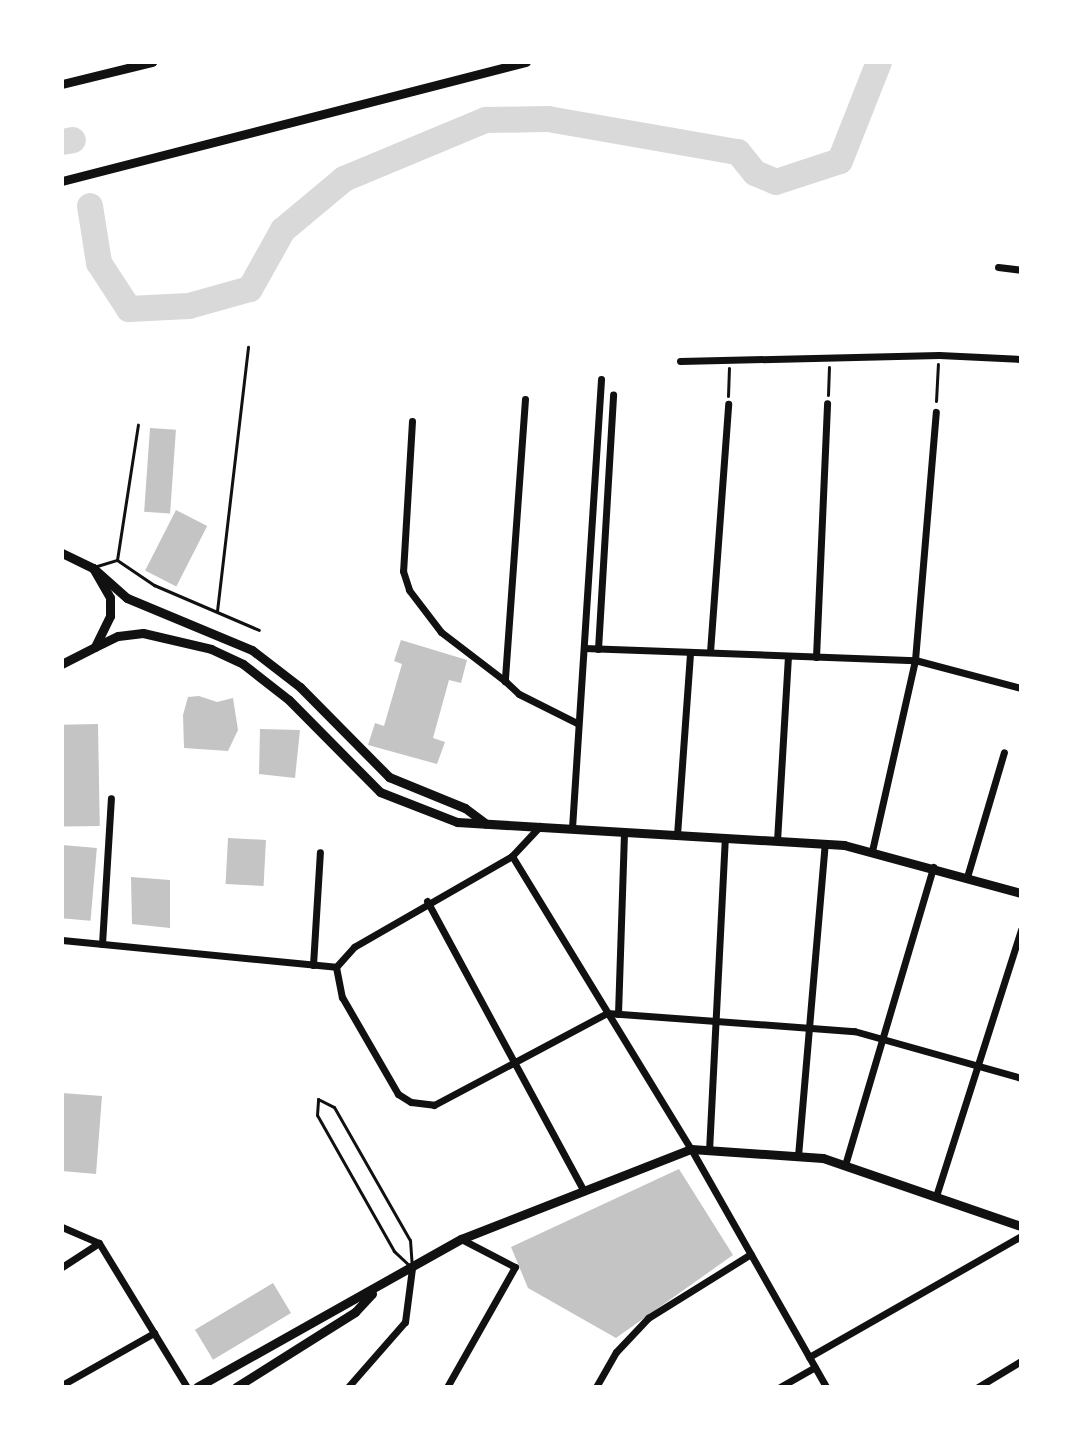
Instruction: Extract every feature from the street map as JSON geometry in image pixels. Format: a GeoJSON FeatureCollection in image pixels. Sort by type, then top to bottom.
{"type":"FeatureCollection","features":[{"type":"Feature","properties":{"kind":"main road"},"geometry":{"type":"LineString","coordinates":[[62,181],[526,62]]}},
{"type":"Feature","properties":{"kind":"main road"},"geometry":{"type":"LineString","coordinates":[[62,84],[144,63]]}},
{"type":"Feature","properties":{"kind":"main road"},"geometry":{"type":"LineString","coordinates":[[62,553],[93,568],[127,598],[252,650],[300,687],[389,777],[465,808],[486,824]]}},
{"type":"Feature","properties":{"kind":"main road"},"geometry":{"type":"LineString","coordinates":[[93,568],[110,598],[110,616],[95,647]]}},
{"type":"Feature","properties":{"kind":"main road"},"geometry":{"type":"LineString","coordinates":[[62,664],[118,636],[143,633],[211,649],[243,664],[289,700],[380,792],[457,822],[825,844],[872,851],[1021,893]]}},
{"type":"Feature","properties":{"kind":"main road"},"geometry":{"type":"LineString","coordinates":[[197,1387],[346,1301],[375,1291],[461,1239],[691,1149],[798,1156],[845,1165],[937,1193],[1021,1226]]}},
{"type":"Feature","properties":{"kind":"main road"},"geometry":{"type":"LineString","coordinates":[[236,1387],[355,1312],[375,1291]]}},
{"type":"Feature","properties":{"kind":"street"},"geometry":{"type":"LineString","coordinates":[[998,267],[1021,270]]}},
{"type":"Feature","properties":{"kind":"street"},"geometry":{"type":"LineString","coordinates":[[680,361],[730,363],[939,355],[1021,359]]}},
{"type":"Feature","properties":{"kind":"street"},"geometry":{"type":"LineString","coordinates":[[572,828],[601,379]]}},
{"type":"Feature","properties":{"kind":"street"},"geometry":{"type":"LineString","coordinates":[[598,649],[613,394]]}},
{"type":"Feature","properties":{"kind":"street"},"geometry":{"type":"LineString","coordinates":[[505,681],[525,399]]}},
{"type":"Feature","properties":{"kind":"street"},"geometry":{"type":"LineString","coordinates":[[816,657],[827,403]]}},
{"type":"Feature","properties":{"kind":"street"},"geometry":{"type":"LineString","coordinates":[[710,652],[728,404]]}},
{"type":"Feature","properties":{"kind":"street"},"geometry":{"type":"LineString","coordinates":[[872,851],[915,660],[936,412]]}},
{"type":"Feature","properties":{"kind":"street"},"geometry":{"type":"LineString","coordinates":[[412,421],[403,571],[409,590],[441,632],[519,694],[577,723]]}},
{"type":"Feature","properties":{"kind":"street"},"geometry":{"type":"LineString","coordinates":[[584,648],[788,658],[915,660],[1021,688]]}},
{"type":"Feature","properties":{"kind":"street"},"geometry":{"type":"LineString","coordinates":[[677,835],[690,652]]}},
{"type":"Feature","properties":{"kind":"street"},"geometry":{"type":"LineString","coordinates":[[777,841],[788,658]]}},
{"type":"Feature","properties":{"kind":"street"},"geometry":{"type":"LineString","coordinates":[[967,877],[1004,752]]}},
{"type":"Feature","properties":{"kind":"street"},"geometry":{"type":"LineString","coordinates":[[102,944],[111,798]]}},
{"type":"Feature","properties":{"kind":"street"},"geometry":{"type":"LineString","coordinates":[[540,826],[512,856],[427,901],[341,956],[336,967],[342,997],[398,1094],[411,1102],[434,1105],[607,1013],[812,1027],[882,1038],[1021,1078]]}},
{"type":"Feature","properties":{"kind":"street"},"geometry":{"type":"LineString","coordinates":[[618,1014],[624,832]]}},
{"type":"Feature","properties":{"kind":"street"},"geometry":{"type":"LineString","coordinates":[[709,1151],[725,837]]}},
{"type":"Feature","properties":{"kind":"street"},"geometry":{"type":"LineString","coordinates":[[798,1156],[812,1027],[825,844]]}},
{"type":"Feature","properties":{"kind":"street"},"geometry":{"type":"LineString","coordinates":[[313,965],[320,852]]}},
{"type":"Feature","properties":{"kind":"street"},"geometry":{"type":"LineString","coordinates":[[512,856],[691,1149],[826,1387]]}},
{"type":"Feature","properties":{"kind":"street"},"geometry":{"type":"LineString","coordinates":[[845,1165],[933,867]]}},
{"type":"Feature","properties":{"kind":"street"},"geometry":{"type":"LineString","coordinates":[[427,901],[584,1191]]}},
{"type":"Feature","properties":{"kind":"street"},"geometry":{"type":"LineString","coordinates":[[937,1193],[1021,929]]}},
{"type":"Feature","properties":{"kind":"street"},"geometry":{"type":"LineString","coordinates":[[62,940],[336,967]]}},
{"type":"Feature","properties":{"kind":"street"},"geometry":{"type":"LineString","coordinates":[[62,1227],[99,1243],[187,1387]]}},
{"type":"Feature","properties":{"kind":"street"},"geometry":{"type":"LineString","coordinates":[[809,1357],[1021,1236]]}},
{"type":"Feature","properties":{"kind":"street"},"geometry":{"type":"LineString","coordinates":[[447,1387],[515,1267],[461,1239]]}},
{"type":"Feature","properties":{"kind":"street"},"geometry":{"type":"LineString","coordinates":[[62,1267],[99,1243]]}},
{"type":"Feature","properties":{"kind":"street"},"geometry":{"type":"LineString","coordinates":[[596,1387],[616,1352],[648,1318],[751,1254]]}},
{"type":"Feature","properties":{"kind":"street"},"geometry":{"type":"LineString","coordinates":[[348,1387],[405,1322],[412,1268]]}},
{"type":"Feature","properties":{"kind":"street"},"geometry":{"type":"LineString","coordinates":[[62,1385],[154,1333]]}},
{"type":"Feature","properties":{"kind":"street"},"geometry":{"type":"LineString","coordinates":[[978,1387],[1021,1361]]}},
{"type":"Feature","properties":{"kind":"street"},"geometry":{"type":"LineString","coordinates":[[780,1387],[815,1367]]}},
{"type":"Feature","properties":{"kind":"lane"},"geometry":{"type":"LineString","coordinates":[[217,611],[248,347]]}},
{"type":"Feature","properties":{"kind":"lane"},"geometry":{"type":"LineString","coordinates":[[117,560],[138,425]]}},
{"type":"Feature","properties":{"kind":"lane"},"geometry":{"type":"LineString","coordinates":[[117,560],[154,585],[259,630]]}},
{"type":"Feature","properties":{"kind":"lane"},"geometry":{"type":"LineString","coordinates":[[93,568],[117,560]]}},
{"type":"Feature","properties":{"kind":"lane"},"geometry":{"type":"LineString","coordinates":[[318,1099],[334,1107],[410,1240],[412,1268],[394,1251],[317,1115],[318,1099]]}},
{"type":"Feature","properties":{"kind":"path"},"geometry":{"type":"LineString","coordinates":[[936,412],[939,355]]}},
{"type":"Feature","properties":{"kind":"path"},"geometry":{"type":"LineString","coordinates":[[827,403],[829,359]]}},
{"type":"Feature","properties":{"kind":"path"},"geometry":{"type":"LineString","coordinates":[[728,404],[730,363]]}},
{"type":"Feature","properties":{"kind":"building"},"geometry":{"type":"Polygon","coordinates":[[[150,428],[176,430],[170,514],[144,512],[150,428]]]}},
{"type":"Feature","properties":{"kind":"building"},"geometry":{"type":"Polygon","coordinates":[[[176,510],[207,526],[176,586],[145,571],[176,510]]]}},
{"type":"Feature","properties":{"kind":"building"},"geometry":{"type":"Polygon","coordinates":[[[401,640],[467,660],[461,683],[449,680],[433,738],[445,742],[437,764],[368,745],[375,723],[384,726],[402,664],[394,661],[401,640]]]}},
{"type":"Feature","properties":{"kind":"building"},"geometry":{"type":"Polygon","coordinates":[[[199,696],[217,702],[233,698],[238,730],[228,751],[184,748],[183,715],[188,697],[199,696]]]}},
{"type":"Feature","properties":{"kind":"building"},"geometry":{"type":"Polygon","coordinates":[[[98,724],[100,826],[64,827],[62,725],[98,724]]]}},
{"type":"Feature","properties":{"kind":"building"},"geometry":{"type":"Polygon","coordinates":[[[260,729],[300,730],[295,778],[259,774],[260,729]]]}},
{"type":"Feature","properties":{"kind":"building"},"geometry":{"type":"Polygon","coordinates":[[[228,838],[266,840],[264,886],[226,884],[228,838]]]}},
{"type":"Feature","properties":{"kind":"building"},"geometry":{"type":"Polygon","coordinates":[[[62,845],[97,848],[91,921],[62,918],[62,845]]]}},
{"type":"Feature","properties":{"kind":"building"},"geometry":{"type":"Polygon","coordinates":[[[131,877],[170,880],[170,928],[132,924],[131,877]]]}},
{"type":"Feature","properties":{"kind":"building"},"geometry":{"type":"Polygon","coordinates":[[[62,1093],[102,1096],[96,1174],[62,1171],[62,1093]]]}},
{"type":"Feature","properties":{"kind":"building"},"geometry":{"type":"Polygon","coordinates":[[[679,1169],[733,1255],[616,1338],[528,1288],[511,1247],[679,1169]]]}},
{"type":"Feature","properties":{"kind":"building"},"geometry":{"type":"Polygon","coordinates":[[[273,1283],[291,1313],[213,1360],[195,1330],[273,1283]]]}},
{"type":"Feature","properties":{"kind":"waterway"},"geometry":{"type":"LineString","coordinates":[[90,206],[99,263],[129,309],[189,306],[250,289],[283,230],[344,179],[486,120],[548,119],[738,152],[755,173],[776,182],[840,161],[879,62]]}},
{"type":"Feature","properties":{"kind":"waterway"},"geometry":{"type":"LineString","coordinates":[[62,142],[73,140]]}}]}
